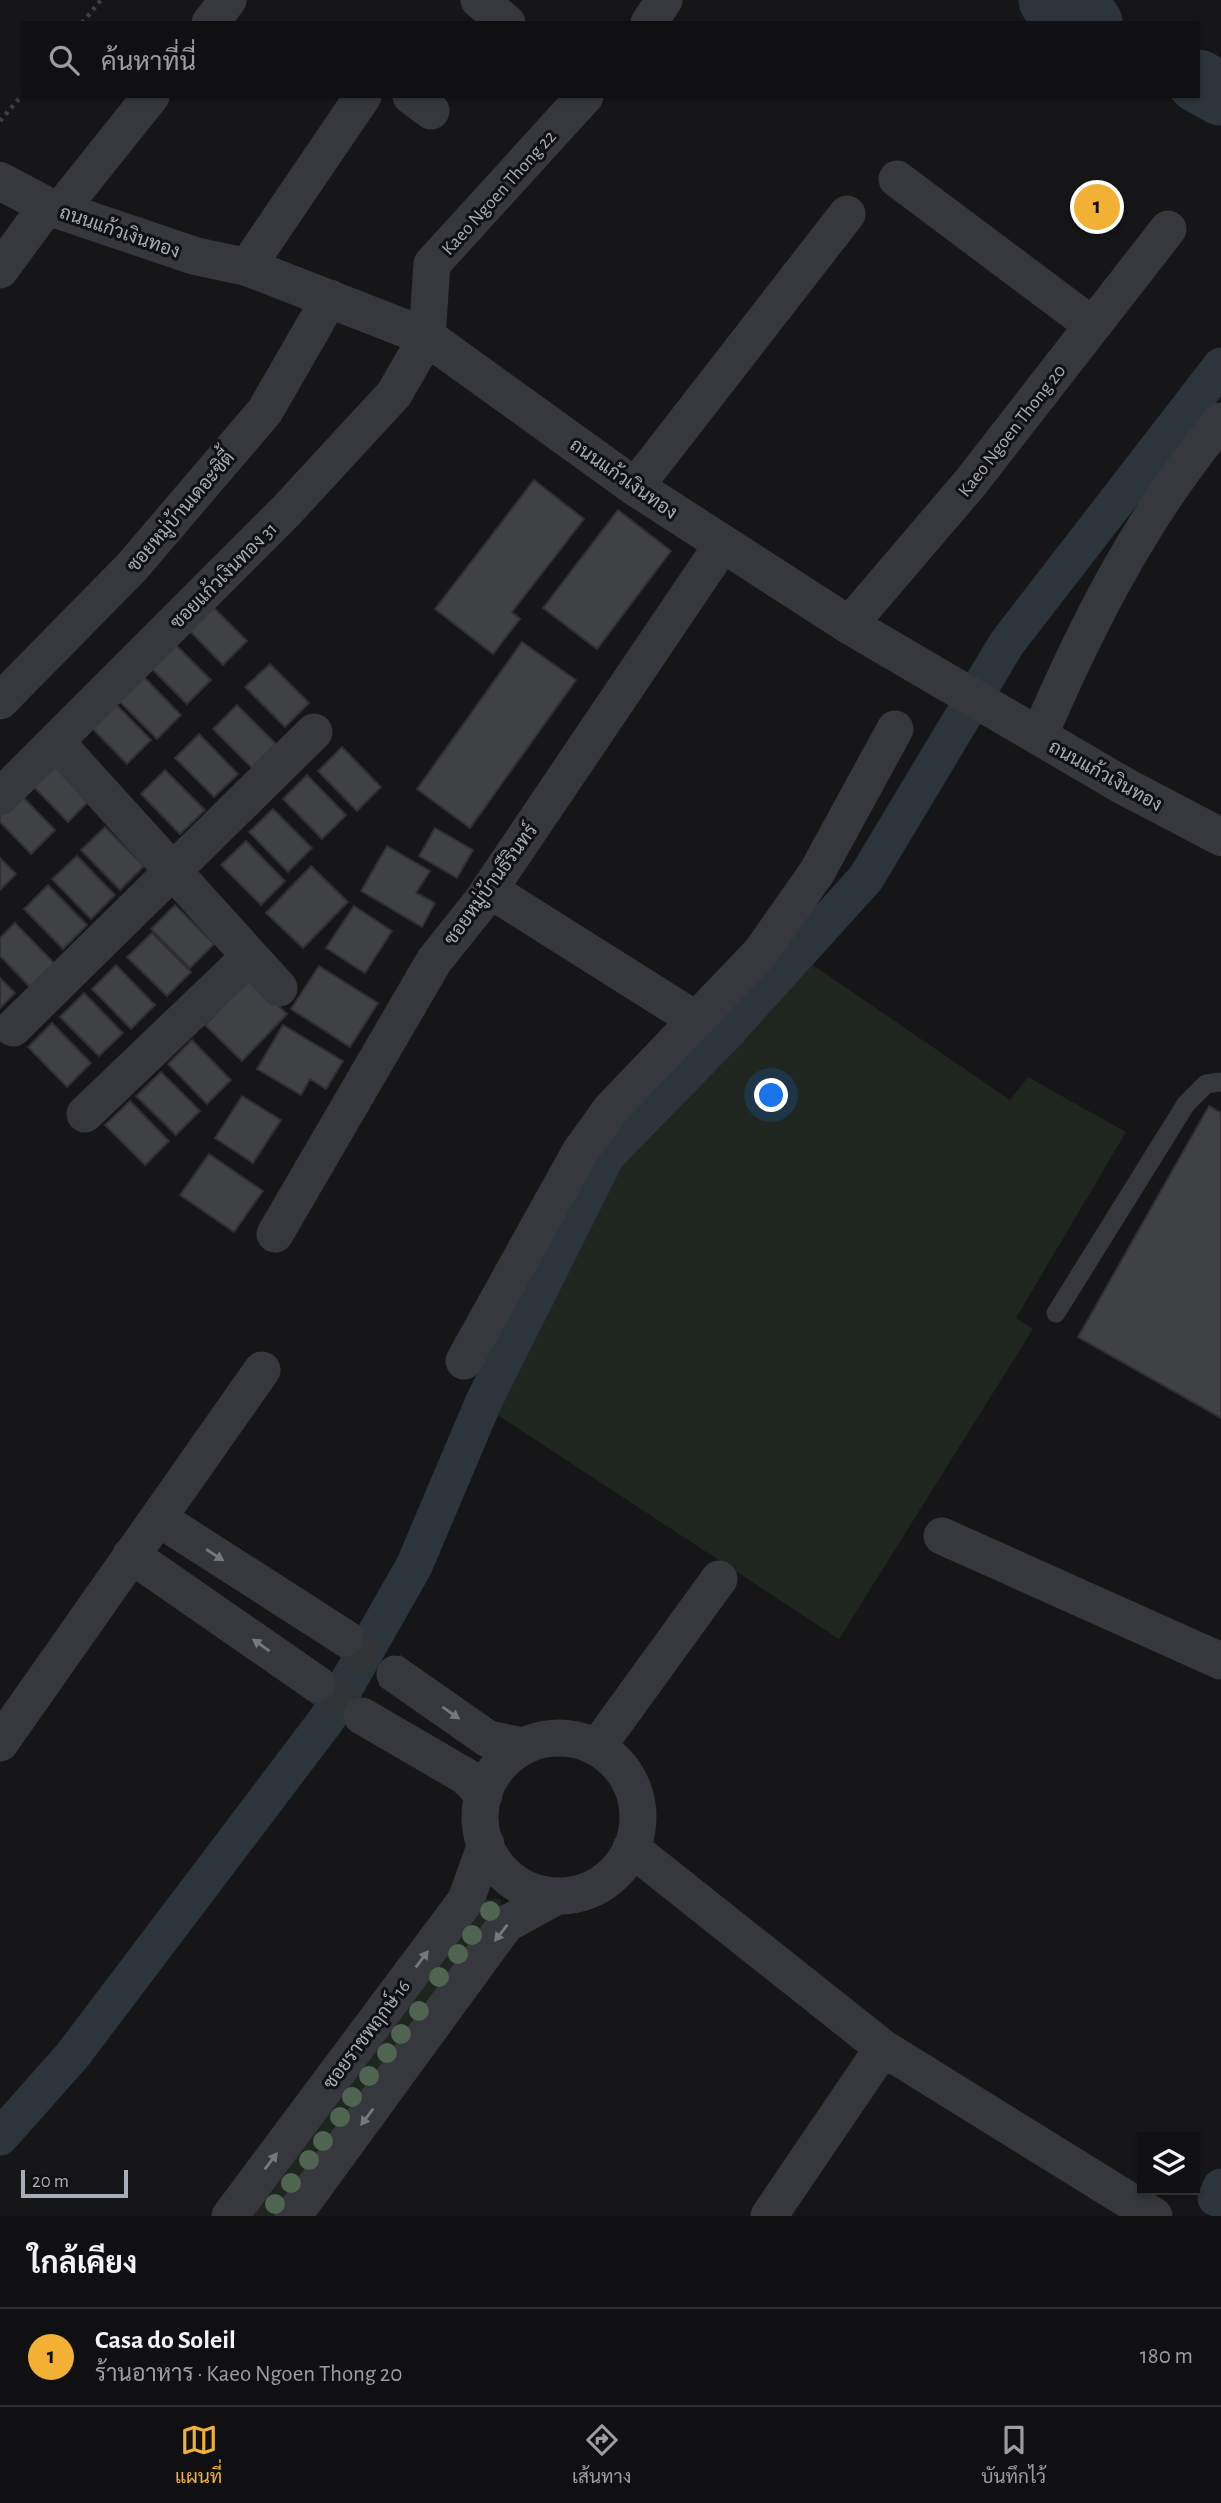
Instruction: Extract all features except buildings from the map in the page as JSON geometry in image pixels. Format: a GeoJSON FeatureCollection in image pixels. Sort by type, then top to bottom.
{"type":"FeatureCollection","features":[{"type":"Feature","properties":{"kind":"street"},"geometry":{"type":"LineString","coordinates":[[212,21],[228,0]]}},
{"type":"Feature","properties":{"kind":"street"},"geometry":{"type":"LineString","coordinates":[[479,0],[505,21]]}},
{"type":"Feature","properties":{"kind":"street"},"geometry":{"type":"LineString","coordinates":[[650,21],[664,0]]}},
{"type":"Feature","properties":{"kind":"street"},"geometry":{"type":"LineString","coordinates":[[0,270],[149,98]]}},
{"type":"Feature","properties":{"kind":"street"},"geometry":{"type":"LineString","coordinates":[[247,267],[362,98]]}},
{"type":"Feature","properties":{"kind":"street","name":"Kaeo Ngoen Thong 22"},"geometry":{"type":"LineString","coordinates":[[427,337],[432,264],[583,98]]}},
{"type":"Feature","properties":{"kind":"street"},"geometry":{"type":"LineString","coordinates":[[897,179],[1092,325]]}},
{"type":"Feature","properties":{"kind":"street","name":"ถนนแก้วเงินทอง"},"geometry":{"type":"LineString","coordinates":[[0,181],[53,208],[195,256],[247,267],[427,337],[635,487],[849,625],[940,680],[1221,837]]}},
{"type":"Feature","properties":{"kind":"street"},"geometry":{"type":"LineString","coordinates":[[635,487],[847,214]]}},
{"type":"Feature","properties":{"kind":"street","name":"Kaeo Ngoen Thong 20"},"geometry":{"type":"LineString","coordinates":[[849,625],[971,482],[1168,229]]}},
{"type":"Feature","properties":{"kind":"street","name":"ซอยหมู่บ้านเดอะซิตี้"},"geometry":{"type":"LineString","coordinates":[[0,701],[131,568],[265,411],[330,298]]}},
{"type":"Feature","properties":{"kind":"street","name":"ซอยแก้วเงินทอง 31"},"geometry":{"type":"LineString","coordinates":[[0,797],[287,510],[394,394],[427,337]]}},
{"type":"Feature","properties":{"kind":"street"},"geometry":{"type":"LineString","coordinates":[[1025,728],[1078,645],[1124,557],[1219,429]]}},
{"type":"Feature","properties":{"kind":"street","name":"ซอยหมู่บ้านธีรินทร์"},"geometry":{"type":"LineString","coordinates":[[275,1234],[433,961],[489,890],[722,545]]}},
{"type":"Feature","properties":{"kind":"street"},"geometry":{"type":"LineString","coordinates":[[464,1362],[579,1152],[610,1110],[761,952],[817,872],[895,729]]}},
{"type":"Feature","properties":{"kind":"street"},"geometry":{"type":"LineString","coordinates":[[13,1028],[314,732]]}},
{"type":"Feature","properties":{"kind":"street"},"geometry":{"type":"LineString","coordinates":[[56,742],[174,870],[248,958],[279,988]]}},
{"type":"Feature","properties":{"kind":"street"},"geometry":{"type":"LineString","coordinates":[[489,890],[696,1020]]}},
{"type":"Feature","properties":{"kind":"street"},"geometry":{"type":"LineString","coordinates":[[85,1114],[248,958]]}},
{"type":"Feature","properties":{"kind":"street"},"geometry":{"type":"LineString","coordinates":[[0,1743],[262,1370]]}},
{"type":"Feature","properties":{"kind":"street"},"geometry":{"type":"LineString","coordinates":[[158,1518],[345,1638]]}},
{"type":"Feature","properties":{"kind":"street"},"geometry":{"type":"LineString","coordinates":[[942,1536],[1221,1661]]}},
{"type":"Feature","properties":{"kind":"street"},"geometry":{"type":"LineString","coordinates":[[131,1555],[317,1684]]}},
{"type":"Feature","properties":{"kind":"street"},"geometry":{"type":"LineString","coordinates":[[598,1746],[719,1579]]}},
{"type":"Feature","properties":{"kind":"street"},"geometry":{"type":"LineString","coordinates":[[395,1674],[488,1739],[523,1746]]}},
{"type":"Feature","properties":{"kind":"street"},"geometry":{"type":"LineString","coordinates":[[362,1716],[466,1776],[484,1795]]}},
{"type":"Feature","properties":{"kind":"street","name":"ซอยราชพฤกษ์ 16"},"geometry":{"type":"LineString","coordinates":[[547,1738],[573,1738],[598,1746],[618,1762],[632,1784],[639,1809],[637,1836],[626,1860],[607,1880],[584,1892],[557,1896],[531,1892],[508,1878],[491,1858],[482,1834],[480,1808],[487,1783],[502,1762],[523,1746],[547,1738]]}},
{"type":"Feature","properties":{"kind":"street","name":"ซอยราชพฤกษ์ 16"},"geometry":{"type":"LineString","coordinates":[[230,2216],[466,1900],[486,1843]]}},
{"type":"Feature","properties":{"kind":"street"},"geometry":{"type":"LineString","coordinates":[[631,1849],[883,2048],[1131,2211]]}},
{"type":"Feature","properties":{"kind":"street","name":"ซอยราชพฤกษ์ 16"},"geometry":{"type":"LineString","coordinates":[[293,2216],[506,1924],[557,1896]]}},
{"type":"Feature","properties":{"kind":"street"},"geometry":{"type":"LineString","coordinates":[[769,2216],[883,2048]]}},
{"type":"Feature","properties":{"kind":"lane"},"geometry":{"type":"LineString","coordinates":[[1056,1313],[1186,1104],[1206,1084],[1221,1083]]}},
{"type":"Feature","properties":{"kind":"path"},"geometry":{"type":"LineString","coordinates":[[84,21],[101,0]]}},
{"type":"Feature","properties":{"kind":"path"},"geometry":{"type":"LineString","coordinates":[[0,121],[21,96]]}},
{"type":"Feature","properties":{"kind":"shaded area"},"geometry":{"type":"Polygon","coordinates":[[[807,961],[1010,1100],[1028,1077],[1126,1132],[1016,1318],[1033,1329],[839,1639],[496,1414],[617,1164],[807,961]]]}},
{"type":"Feature","properties":{"kind":"shaded area"},"geometry":{"type":"Polygon","coordinates":[[[480,1899],[500,1899],[503,1912],[276,2216],[247,2216],[480,1899]]]}},
{"type":"Feature","properties":{"kind":"waterway"},"geometry":{"type":"LineString","coordinates":[[1050,0],[1087,21]]}},
{"type":"Feature","properties":{"kind":"waterway"},"geometry":{"type":"LineString","coordinates":[[1200,82],[1221,94]]}},
{"type":"Feature","properties":{"kind":"waterway"},"geometry":{"type":"LineString","coordinates":[[0,2137],[72,2056],[327,1719],[414,1566],[484,1401],[607,1155],[726,1033],[866,878],[1007,643],[1221,366]]}},
{"type":"Feature","properties":{"kind":"waterway"},"geometry":{"type":"LineString","coordinates":[[1216,2198],[1221,2187]]}},
{"type":"Feature","properties":{"kind":"tunnel"},"geometry":{"type":"LineString","coordinates":[[345,1638],[395,1674]]}},
{"type":"Feature","properties":{"kind":"tunnel"},"geometry":{"type":"LineString","coordinates":[[317,1684],[362,1716]]}},
{"type":"Feature","properties":{"kind":"place","name":"Casa do Soleil"},"geometry":{"type":"Point","coordinates":[1097,207]}}]}
